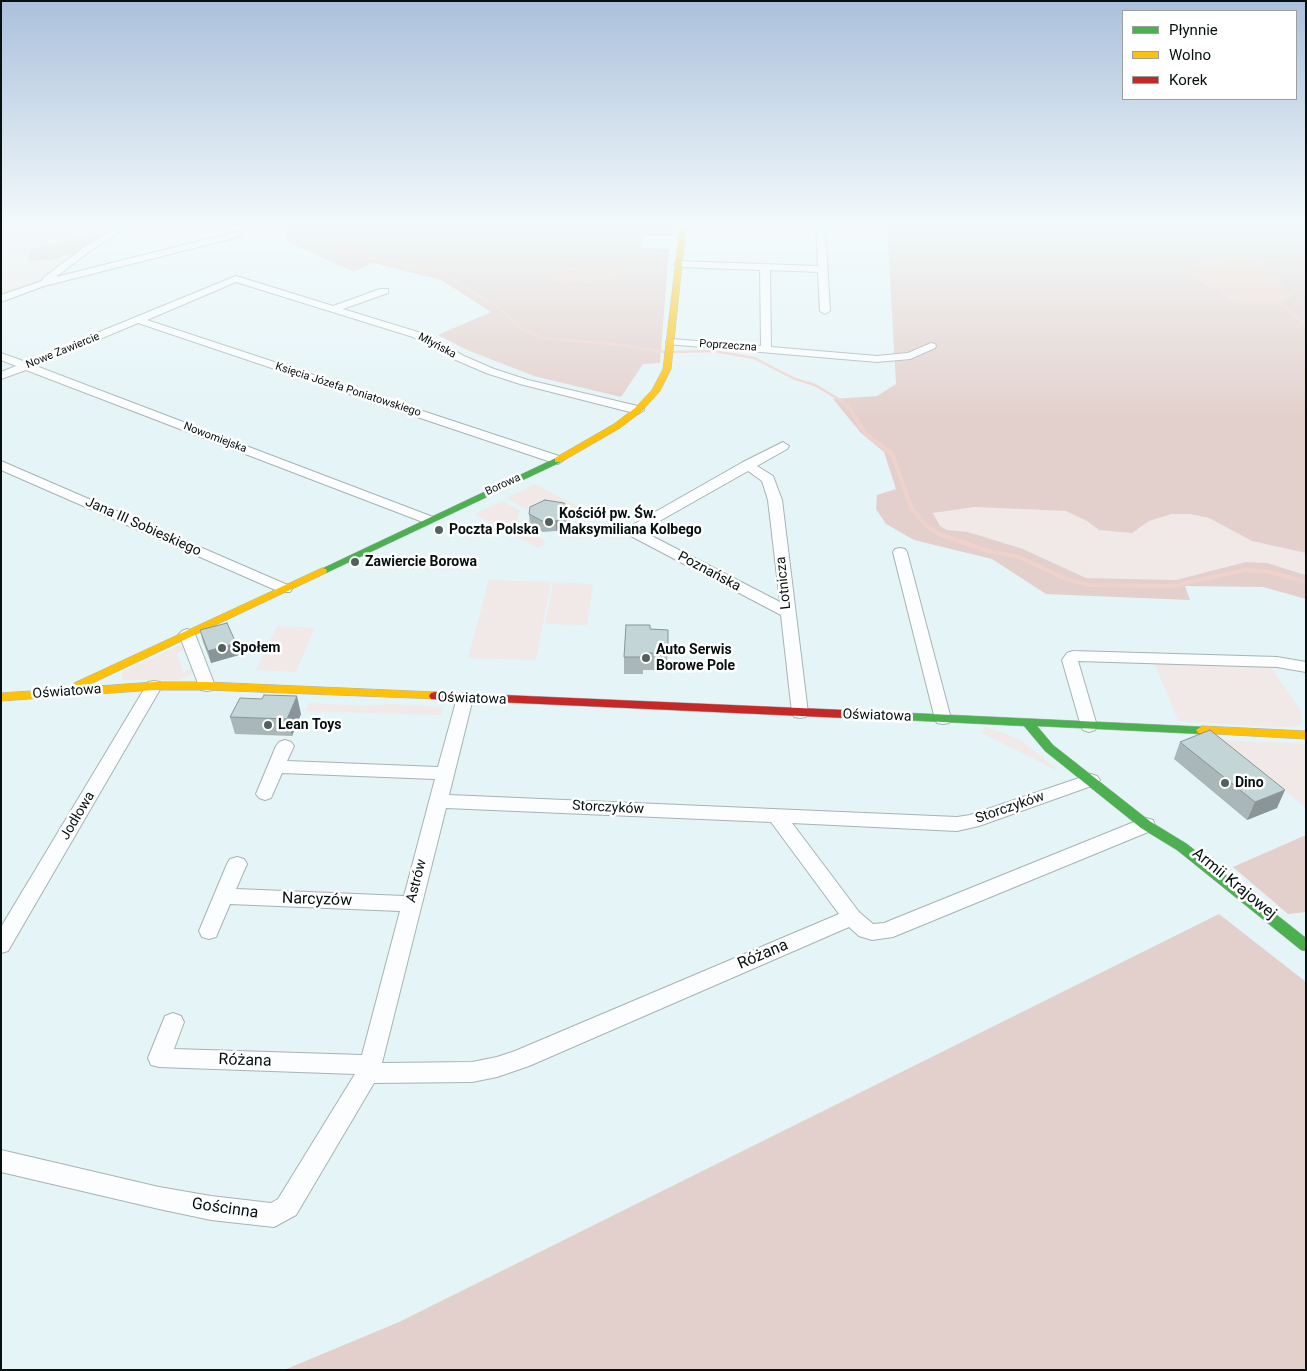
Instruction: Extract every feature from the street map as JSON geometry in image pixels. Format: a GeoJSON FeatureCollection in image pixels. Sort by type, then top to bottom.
{"type":"FeatureCollection","features":[{"type":"Feature","properties":{"kind":"street"},"geometry":{"type":"LineString","coordinates":[[1,299],[24,290]]}},
{"type":"Feature","properties":{"kind":"street","name":"Nowe Zawiercie"},"geometry":{"type":"LineString","coordinates":[[1,376],[210,290]]}},
{"type":"Feature","properties":{"kind":"street","name":"Młyńska"},"geometry":{"type":"LineString","coordinates":[[274,290],[417,334],[460,358],[490,371],[524,382],[638,410]]}},
{"type":"Feature","properties":{"kind":"street","name":"Borowa"},"geometry":{"type":"LineString","coordinates":[[65,692],[558,460],[590,443],[638,410],[656,391],[667,369],[676,290]]}},
{"type":"Feature","properties":{"kind":"street","name":"Poprzeczna"},"geometry":{"type":"LineString","coordinates":[[670,348],[766,349],[765,290]]}},
{"type":"Feature","properties":{"kind":"street"},"geometry":{"type":"LineString","coordinates":[[823,290],[825,311]]}},
{"type":"Feature","properties":{"kind":"street"},"geometry":{"type":"LineString","coordinates":[[336,308],[384,291]]}},
{"type":"Feature","properties":{"kind":"street","name":"Księcia Józefa Poniatowskiego"},"geometry":{"type":"LineString","coordinates":[[138,320],[558,460]]}},
{"type":"Feature","properties":{"kind":"street"},"geometry":{"type":"LineString","coordinates":[[766,349],[886,359],[910,356],[931,346]]}},
{"type":"Feature","properties":{"kind":"street","name":"Nowomiejska"},"geometry":{"type":"LineString","coordinates":[[1,356],[428,520]]}},
{"type":"Feature","properties":{"kind":"street"},"geometry":{"type":"LineString","coordinates":[[748,465],[783,446]]}},
{"type":"Feature","properties":{"kind":"street","name":"Jana III Sobieskiego"},"geometry":{"type":"LineString","coordinates":[[1,465],[285,589]]}},
{"type":"Feature","properties":{"kind":"street","name":"Poznańska"},"geometry":{"type":"LineString","coordinates":[[748,465],[632,531],[787,612]]}},
{"type":"Feature","properties":{"kind":"street","name":"Lotnicza"},"geometry":{"type":"LineString","coordinates":[[748,465],[768,479],[775,500],[800,713]]}},
{"type":"Feature","properties":{"kind":"street"},"geometry":{"type":"LineString","coordinates":[[900,552],[943,719]]}},
{"type":"Feature","properties":{"kind":"street"},"geometry":{"type":"LineString","coordinates":[[188,634],[207,686]]}},
{"type":"Feature","properties":{"kind":"street"},"geometry":{"type":"LineString","coordinates":[[1088,726],[1070,660],[1073,656],[1277,662],[1306,666]]}},
{"type":"Feature","properties":{"kind":"street","name":"Oświatowa"},"geometry":{"type":"LineString","coordinates":[[1,697],[154,686],[207,686],[1306,735]]}},
{"type":"Feature","properties":{"kind":"street","name":"Jodłowa"},"geometry":{"type":"LineString","coordinates":[[1,945],[154,686]]}},
{"type":"Feature","properties":{"kind":"street","name":"Astrów"},"geometry":{"type":"LineString","coordinates":[[369,1069],[465,698]]}},
{"type":"Feature","properties":{"kind":"street","name":"Armii Krajowej"},"geometry":{"type":"LineString","coordinates":[[1029,724],[1049,748],[1146,826],[1171,854]]}},
{"type":"Feature","properties":{"kind":"street"},"geometry":{"type":"LineString","coordinates":[[265,794],[285,746]]}},
{"type":"Feature","properties":{"kind":"street"},"geometry":{"type":"LineString","coordinates":[[276,767],[446,773]]}},
{"type":"Feature","properties":{"kind":"street","name":"Storczyków"},"geometry":{"type":"LineString","coordinates":[[439,801],[957,824],[972,821],[1090,780]]}},
{"type":"Feature","properties":{"kind":"street"},"geometry":{"type":"LineString","coordinates":[[777,817],[852,917],[866,930],[872,932],[886,932],[1146,826]]}},
{"type":"Feature","properties":{"kind":"street","name":"Armii Krajowej"},"geometry":{"type":"LineString","coordinates":[[1146,826],[1182,847],[1306,946]]}},
{"type":"Feature","properties":{"kind":"street"},"geometry":{"type":"LineString","coordinates":[[209,931],[237,864]]}},
{"type":"Feature","properties":{"kind":"street","name":"Narcyzów"},"geometry":{"type":"LineString","coordinates":[[223,896],[411,904]]}},
{"type":"Feature","properties":{"kind":"street","name":"Różana"},"geometry":{"type":"LineString","coordinates":[[173,1022],[159,1058],[369,1069],[472,1072],[497,1067],[530,1055],[852,917]]}},
{"type":"Feature","properties":{"kind":"street","name":"Gościnna"},"geometry":{"type":"LineString","coordinates":[[1,1161],[186,1204],[274,1215],[282,1212],[292,1201],[369,1069]]}},
{"type":"Feature","properties":{"kind":"shaded area"},"geometry":{"type":"Polygon","coordinates":[[[1,290],[19,290],[1,297],[1,290]]]}},
{"type":"Feature","properties":{"kind":"shaded area"},"geometry":{"type":"Polygon","coordinates":[[[457,290],[666,290],[660,363],[643,364],[621,397],[534,376],[467,350],[438,335],[491,312],[457,290]]]}},
{"type":"Feature","properties":{"kind":"shaded area"},"geometry":{"type":"Polygon","coordinates":[[[891,290],[1216,290],[1230,299],[1245,304],[1285,300],[1282,290],[1306,290],[1306,553],[1252,541],[1209,518],[1190,514],[1172,514],[1149,521],[1132,533],[1099,530],[1087,521],[1066,511],[975,507],[933,513],[940,526],[947,530],[968,532],[1023,549],[1086,578],[1176,580],[1246,562],[1267,563],[1306,575],[1306,599],[1263,587],[1185,586],[1190,600],[1046,594],[992,559],[914,540],[886,524],[876,509],[877,495],[896,489],[884,452],[861,433],[833,399],[877,396],[896,384],[891,290]]]}},
{"type":"Feature","properties":{"kind":"shaded area"},"geometry":{"type":"Polygon","coordinates":[[[1216,290],[1287,290],[1291,295],[1291,298],[1279,302],[1245,304],[1230,299],[1216,290]]]}},
{"type":"Feature","properties":{"kind":"shaded area"},"geometry":{"type":"Polygon","coordinates":[[[535,484],[594,515],[586,514],[576,508],[562,504],[526,509],[507,498],[535,484]]]}},
{"type":"Feature","properties":{"kind":"shaded area"},"geometry":{"type":"Polygon","coordinates":[[[502,501],[520,511],[517,523],[523,533],[541,538],[546,544],[538,548],[475,514],[502,501]]]}},
{"type":"Feature","properties":{"kind":"shaded area"},"geometry":{"type":"Polygon","coordinates":[[[975,507],[1067,511],[1087,521],[1099,530],[1132,533],[1149,521],[1172,514],[1190,514],[1209,518],[1252,541],[1306,553],[1306,575],[1290,569],[1247,562],[1176,580],[1086,578],[1023,549],[968,532],[947,530],[940,526],[933,513],[975,507]]]}},
{"type":"Feature","properties":{"kind":"shaded area"},"geometry":{"type":"Polygon","coordinates":[[[489,580],[551,582],[536,660],[468,658],[489,580]]]}},
{"type":"Feature","properties":{"kind":"shaded area"},"geometry":{"type":"Polygon","coordinates":[[[553,582],[593,584],[587,625],[545,624],[553,582]]]}},
{"type":"Feature","properties":{"kind":"shaded area"},"geometry":{"type":"Polygon","coordinates":[[[277,626],[315,628],[296,672],[256,670],[277,626]]]}},
{"type":"Feature","properties":{"kind":"shaded area"},"geometry":{"type":"Polygon","coordinates":[[[180,645],[187,648],[177,654],[184,673],[194,667],[191,674],[179,680],[122,680],[122,672],[180,645]]]}},
{"type":"Feature","properties":{"kind":"shaded area"},"geometry":{"type":"Polygon","coordinates":[[[1154,662],[1270,666],[1301,711],[1302,723],[1297,726],[1281,727],[1178,721],[1154,662]]]}},
{"type":"Feature","properties":{"kind":"shaded area"},"geometry":{"type":"Polygon","coordinates":[[[309,703],[442,707],[441,715],[306,711],[309,703]]]}},
{"type":"Feature","properties":{"kind":"shaded area"},"geometry":{"type":"Polygon","coordinates":[[[985,727],[1007,734],[1025,743],[1060,772],[982,733],[985,727]]]}},
{"type":"Feature","properties":{"kind":"shaded area"},"geometry":{"type":"Polygon","coordinates":[[[1221,740],[1306,744],[1306,808],[1221,740]]]}},
{"type":"Feature","properties":{"kind":"shaded area"},"geometry":{"type":"Polygon","coordinates":[[[1306,835],[1306,912],[1288,914],[1233,867],[1306,835]]]}},
{"type":"Feature","properties":{"kind":"shaded area"},"geometry":{"type":"Polygon","coordinates":[[[1219,914],[1306,982],[1306,1370],[284,1370],[399,1322],[1219,914]]]}},
{"type":"Feature","properties":{"kind":"building"},"geometry":{"type":"Polygon","coordinates":[[[545,500],[564,503],[569,509],[566,516],[556,521],[542,521],[529,514],[530,507],[545,500]]]}},
{"type":"Feature","properties":{"kind":"building"},"geometry":{"type":"Polygon","coordinates":[[[227,623],[236,643],[208,651],[200,630],[227,623]]]}},
{"type":"Feature","properties":{"kind":"building"},"geometry":{"type":"Polygon","coordinates":[[[626,625],[650,625],[650,629],[668,630],[668,653],[643,653],[642,657],[624,657],[626,625]]]}},
{"type":"Feature","properties":{"kind":"building"},"geometry":{"type":"Polygon","coordinates":[[[264,695],[297,696],[287,719],[230,717],[240,698],[262,699],[264,695]]]}},
{"type":"Feature","properties":{"kind":"building"},"geometry":{"type":"Polygon","coordinates":[[[1210,730],[1285,790],[1255,802],[1180,742],[1210,730]]]}},
{"type":"Feature","properties":{"kind":"waterway"},"geometry":{"type":"LineString","coordinates":[[470,290],[501,309],[518,327],[542,338],[613,344],[665,352]]}},
{"type":"Feature","properties":{"kind":"waterway"},"geometry":{"type":"LineString","coordinates":[[1279,302],[1306,325]]}},
{"type":"Feature","properties":{"kind":"waterway"},"geometry":{"type":"LineString","coordinates":[[673,352],[714,351],[754,358],[795,379],[815,385],[848,407]]}},
{"type":"Feature","properties":{"kind":"waterway"},"geometry":{"type":"LineString","coordinates":[[848,406],[865,433],[892,454],[912,509],[927,526],[939,534],[985,550],[1019,557],[1066,579],[1089,585],[1172,586],[1245,570],[1266,571],[1306,582]]}},
{"type":"Feature","properties":{"kind":"traffic: fast"},"geometry":{"type":"LineString","coordinates":[[322,571],[558,460]]}},
{"type":"Feature","properties":{"kind":"traffic: fast"},"geometry":{"type":"LineString","coordinates":[[867,715],[1202,730]]}},
{"type":"Feature","properties":{"kind":"traffic: fast"},"geometry":{"type":"LineString","coordinates":[[1029,724],[1049,748],[1146,825],[1182,847],[1306,946]]}},
{"type":"Feature","properties":{"kind":"traffic: slow"},"geometry":{"type":"LineString","coordinates":[[558,460],[617,426],[638,410],[656,391],[667,369],[676,290]]}},
{"type":"Feature","properties":{"kind":"traffic: slow"},"geometry":{"type":"LineString","coordinates":[[78,686],[322,571]]}},
{"type":"Feature","properties":{"kind":"traffic: slow"},"geometry":{"type":"LineString","coordinates":[[1,697],[154,686],[207,686],[435,696]]}},
{"type":"Feature","properties":{"kind":"traffic: slow"},"geometry":{"type":"LineString","coordinates":[[1202,730],[1306,735]]}},
{"type":"Feature","properties":{"kind":"traffic: jam"},"geometry":{"type":"LineString","coordinates":[[435,696],[867,715]]}},
{"type":"Feature","properties":{"kind":"place","name":"Kościół pw. Św. Maksymiliana Kolbego"},"geometry":{"type":"Point","coordinates":[549,522]}},
{"type":"Feature","properties":{"kind":"place","name":"Poczta Polska"},"geometry":{"type":"Point","coordinates":[439,530]}},
{"type":"Feature","properties":{"kind":"place","name":"Zawiercie Borowa"},"geometry":{"type":"Point","coordinates":[355,562]}},
{"type":"Feature","properties":{"kind":"place","name":"Społem"},"geometry":{"type":"Point","coordinates":[222,648]}},
{"type":"Feature","properties":{"kind":"place","name":"Auto Serwis Borowe Pole"},"geometry":{"type":"Point","coordinates":[646,658]}},
{"type":"Feature","properties":{"kind":"place","name":"Lean Toys"},"geometry":{"type":"Point","coordinates":[268,725]}},
{"type":"Feature","properties":{"kind":"place","name":"Dino"},"geometry":{"type":"Point","coordinates":[1225,783]}}]}
